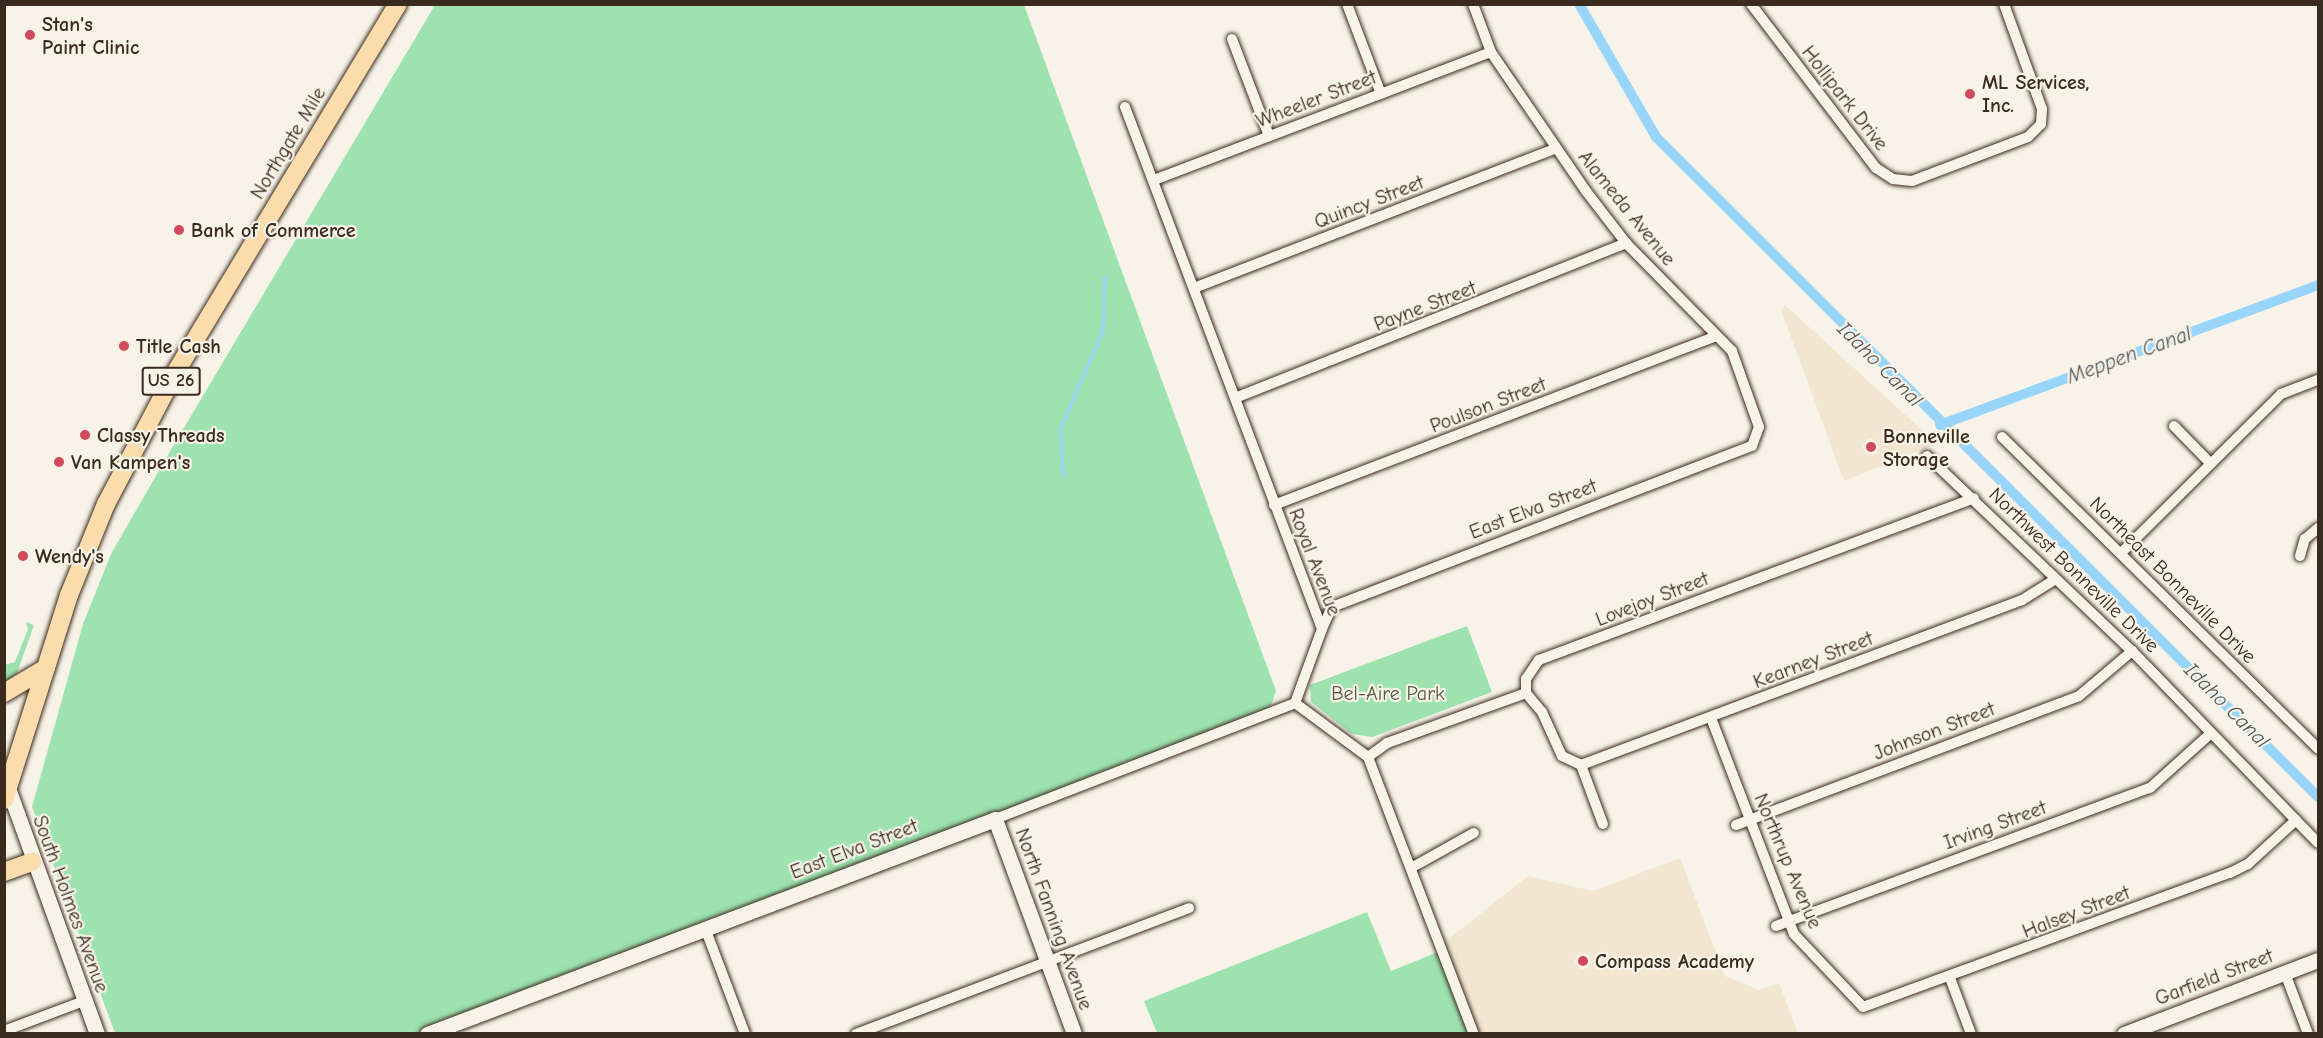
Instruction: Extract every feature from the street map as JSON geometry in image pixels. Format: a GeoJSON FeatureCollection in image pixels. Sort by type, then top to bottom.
{"type":"FeatureCollection","features":[{"type":"Feature","properties":{"kind":"highway","name":"Northgate Mile"},"geometry":{"type":"LineString","coordinates":[[6,794],[46,668],[98,520],[134,448],[398,4]]}},
{"type":"Feature","properties":{"kind":"highway"},"geometry":{"type":"LineString","coordinates":[[4,693],[46,668]]}},
{"type":"Feature","properties":{"kind":"highway"},"geometry":{"type":"LineString","coordinates":[[4,872],[32,862]]}},
{"type":"Feature","properties":{"kind":"street"},"geometry":{"type":"LineString","coordinates":[[1347,4],[1381,94]]}},
{"type":"Feature","properties":{"kind":"street","name":"Alameda Avenue"},"geometry":{"type":"LineString","coordinates":[[1473,4],[1491,52],[1556,148],[1626,243],[1715,337],[1732,351],[1759,427]]}},
{"type":"Feature","properties":{"kind":"street","name":"Hollipark Drive"},"geometry":{"type":"LineString","coordinates":[[1751,4],[1876,168],[1893,179],[1912,181],[2028,137],[2041,124],[2042,109],[2004,4]]}},
{"type":"Feature","properties":{"kind":"street"},"geometry":{"type":"LineString","coordinates":[[1232,39],[1269,136]]}},
{"type":"Feature","properties":{"kind":"street","name":"Wheeler Street"},"geometry":{"type":"LineString","coordinates":[[1154,180],[1491,52]]}},
{"type":"Feature","properties":{"kind":"street","name":"Royal Avenue"},"geometry":{"type":"LineString","coordinates":[[1125,107],[1322,630],[1296,703]]}},
{"type":"Feature","properties":{"kind":"street","name":"Quincy Street"},"geometry":{"type":"LineString","coordinates":[[1194,288],[1556,148]]}},
{"type":"Feature","properties":{"kind":"street","name":"Payne Street"},"geometry":{"type":"LineString","coordinates":[[1235,398],[1626,243]]}},
{"type":"Feature","properties":{"kind":"street","name":"Poulson Street"},"geometry":{"type":"LineString","coordinates":[[1274,505],[1715,337]]}},
{"type":"Feature","properties":{"kind":"street"},"geometry":{"type":"LineString","coordinates":[[2121,553],[2209,462],[2281,394],[2317,385]]}},
{"type":"Feature","properties":{"kind":"street"},"geometry":{"type":"LineString","coordinates":[[2174,426],[2209,462]]}},
{"type":"Feature","properties":{"kind":"street","name":"East Elva Street"},"geometry":{"type":"LineString","coordinates":[[1322,630],[1332,608],[1752,446],[1759,427]]}},
{"type":"Feature","properties":{"kind":"street","name":"Northeast Bonneville Drive"},"geometry":{"type":"LineString","coordinates":[[2002,437],[2319,749]]}},
{"type":"Feature","properties":{"kind":"street","name":"Northwest Bonneville Drive"},"geometry":{"type":"LineString","coordinates":[[1927,456],[1974,498],[2054,580],[2132,651],[2319,843]]}},
{"type":"Feature","properties":{"kind":"street","name":"Lovejoy Street"},"geometry":{"type":"LineString","coordinates":[[1526,693],[1526,679],[1539,660],[1974,498]]}},
{"type":"Feature","properties":{"kind":"street"},"geometry":{"type":"LineString","coordinates":[[2300,555],[2305,539],[2319,528]]}},
{"type":"Feature","properties":{"kind":"street","name":"Kearney Street"},"geometry":{"type":"LineString","coordinates":[[1581,765],[2022,600],[2054,580]]}},
{"type":"Feature","properties":{"kind":"street","name":"Johnson Street"},"geometry":{"type":"LineString","coordinates":[[1736,825],[2079,696],[2132,651]]}},
{"type":"Feature","properties":{"kind":"street"},"geometry":{"type":"LineString","coordinates":[[1368,757],[1387,743],[1526,693],[1542,712],[1562,756],[1581,765],[1603,824]]}},
{"type":"Feature","properties":{"kind":"street"},"geometry":{"type":"LineString","coordinates":[[1296,703],[1368,757],[1474,1034]]}},
{"type":"Feature","properties":{"kind":"street","name":"East Elva Street"},"geometry":{"type":"LineString","coordinates":[[427,1034],[1296,703]]}},
{"type":"Feature","properties":{"kind":"street","name":"Northrup Avenue"},"geometry":{"type":"LineString","coordinates":[[1711,718],[1789,921],[1856,1002]]}},
{"type":"Feature","properties":{"kind":"street","name":"Irving Street"},"geometry":{"type":"LineString","coordinates":[[1776,926],[2150,788],[2211,733]]}},
{"type":"Feature","properties":{"kind":"street","name":"South Holmes Avenue"},"geometry":{"type":"LineString","coordinates":[[6,794],[97,1034]]}},
{"type":"Feature","properties":{"kind":"street","name":"North Fanning Avenue"},"geometry":{"type":"LineString","coordinates":[[995,819],[1074,1034]]}},
{"type":"Feature","properties":{"kind":"street","name":"Halsey Street"},"geometry":{"type":"LineString","coordinates":[[1856,1002],[1873,1007],[2230,873],[2248,864],[2296,820]]}},
{"type":"Feature","properties":{"kind":"street"},"geometry":{"type":"LineString","coordinates":[[1411,868],[1474,833]]}},
{"type":"Feature","properties":{"kind":"street"},"geometry":{"type":"LineString","coordinates":[[856,1034],[1189,908]]}},
{"type":"Feature","properties":{"kind":"street"},"geometry":{"type":"LineString","coordinates":[[705,928],[745,1034]]}},
{"type":"Feature","properties":{"kind":"street","name":"Garfield Street"},"geometry":{"type":"LineString","coordinates":[[2124,1034],[2140,1031],[2319,960]]}},
{"type":"Feature","properties":{"kind":"street"},"geometry":{"type":"LineString","coordinates":[[2284,973],[2308,1034]]}},
{"type":"Feature","properties":{"kind":"street"},"geometry":{"type":"LineString","coordinates":[[1950,978],[1971,1034]]}},
{"type":"Feature","properties":{"kind":"street"},"geometry":{"type":"LineString","coordinates":[[4,1031],[84,1001]]}},
{"type":"Feature","properties":{"kind":"shaded area"},"geometry":{"type":"Polygon","coordinates":[[[1785,305],[1937,444],[1844,481],[1781,310],[1785,305]]]}},
{"type":"Feature","properties":{"kind":"shaded area","name":"Compass Academy"},"geometry":{"type":"Polygon","coordinates":[[[1680,858],[1725,976],[1759,990],[1779,983],[1798,1033],[1474,1033],[1441,945],[1528,876],[1593,891],[1680,858]]]}},
{"type":"Feature","properties":{"kind":"green space"},"geometry":{"type":"Polygon","coordinates":[[[435,5],[1024,5],[1276,691],[1268,714],[427,1033],[115,1033],[32,807],[83,624],[111,554],[435,5]]]}},
{"type":"Feature","properties":{"kind":"green space"},"geometry":{"type":"Polygon","coordinates":[[[26,622],[34,625],[17,673],[5,684],[4,665],[15,662],[28,629],[26,622]]]}},
{"type":"Feature","properties":{"kind":"green space","name":"Bel-Aire Park"},"geometry":{"type":"Polygon","coordinates":[[[1467,626],[1492,692],[1372,737],[1352,734],[1311,702],[1310,685],[1467,626]]]}},
{"type":"Feature","properties":{"kind":"green space"},"geometry":{"type":"Polygon","coordinates":[[[1367,912],[1391,971],[1443,950],[1474,1033],[1157,1033],[1144,1001],[1367,912]]]}},
{"type":"Feature","properties":{"kind":"waterway","name":"Idaho Canal"},"geometry":{"type":"LineString","coordinates":[[1579,4],[1656,137],[2318,797]]}},
{"type":"Feature","properties":{"kind":"waterway"},"geometry":{"type":"LineString","coordinates":[[1063,475],[1060,429],[1103,329],[1104,276]]}},
{"type":"Feature","properties":{"kind":"waterway","name":"Meppen Canal"},"geometry":{"type":"LineString","coordinates":[[1940,425],[2318,285]]}},
{"type":"Feature","properties":{"kind":"place","name":"Stan's Paint Clinic"},"geometry":{"type":"Point","coordinates":[30,35]}},
{"type":"Feature","properties":{"kind":"place","name":"ML Services, Inc."},"geometry":{"type":"Point","coordinates":[1970,94]}},
{"type":"Feature","properties":{"kind":"place","name":"Bank of Commerce"},"geometry":{"type":"Point","coordinates":[179,230]}},
{"type":"Feature","properties":{"kind":"place","name":"Title Cash"},"geometry":{"type":"Point","coordinates":[124,346]}},
{"type":"Feature","properties":{"kind":"place","name":"Classy Threads"},"geometry":{"type":"Point","coordinates":[85,435]}},
{"type":"Feature","properties":{"kind":"place","name":"Bonneville Storage"},"geometry":{"type":"Point","coordinates":[1871,447]}},
{"type":"Feature","properties":{"kind":"place","name":"Van Kampen's"},"geometry":{"type":"Point","coordinates":[59,462]}},
{"type":"Feature","properties":{"kind":"place","name":"Wendy's"},"geometry":{"type":"Point","coordinates":[23,556]}},
{"type":"Feature","properties":{"kind":"place","name":"Compass Academy"},"geometry":{"type":"Point","coordinates":[1583,961]}}]}
